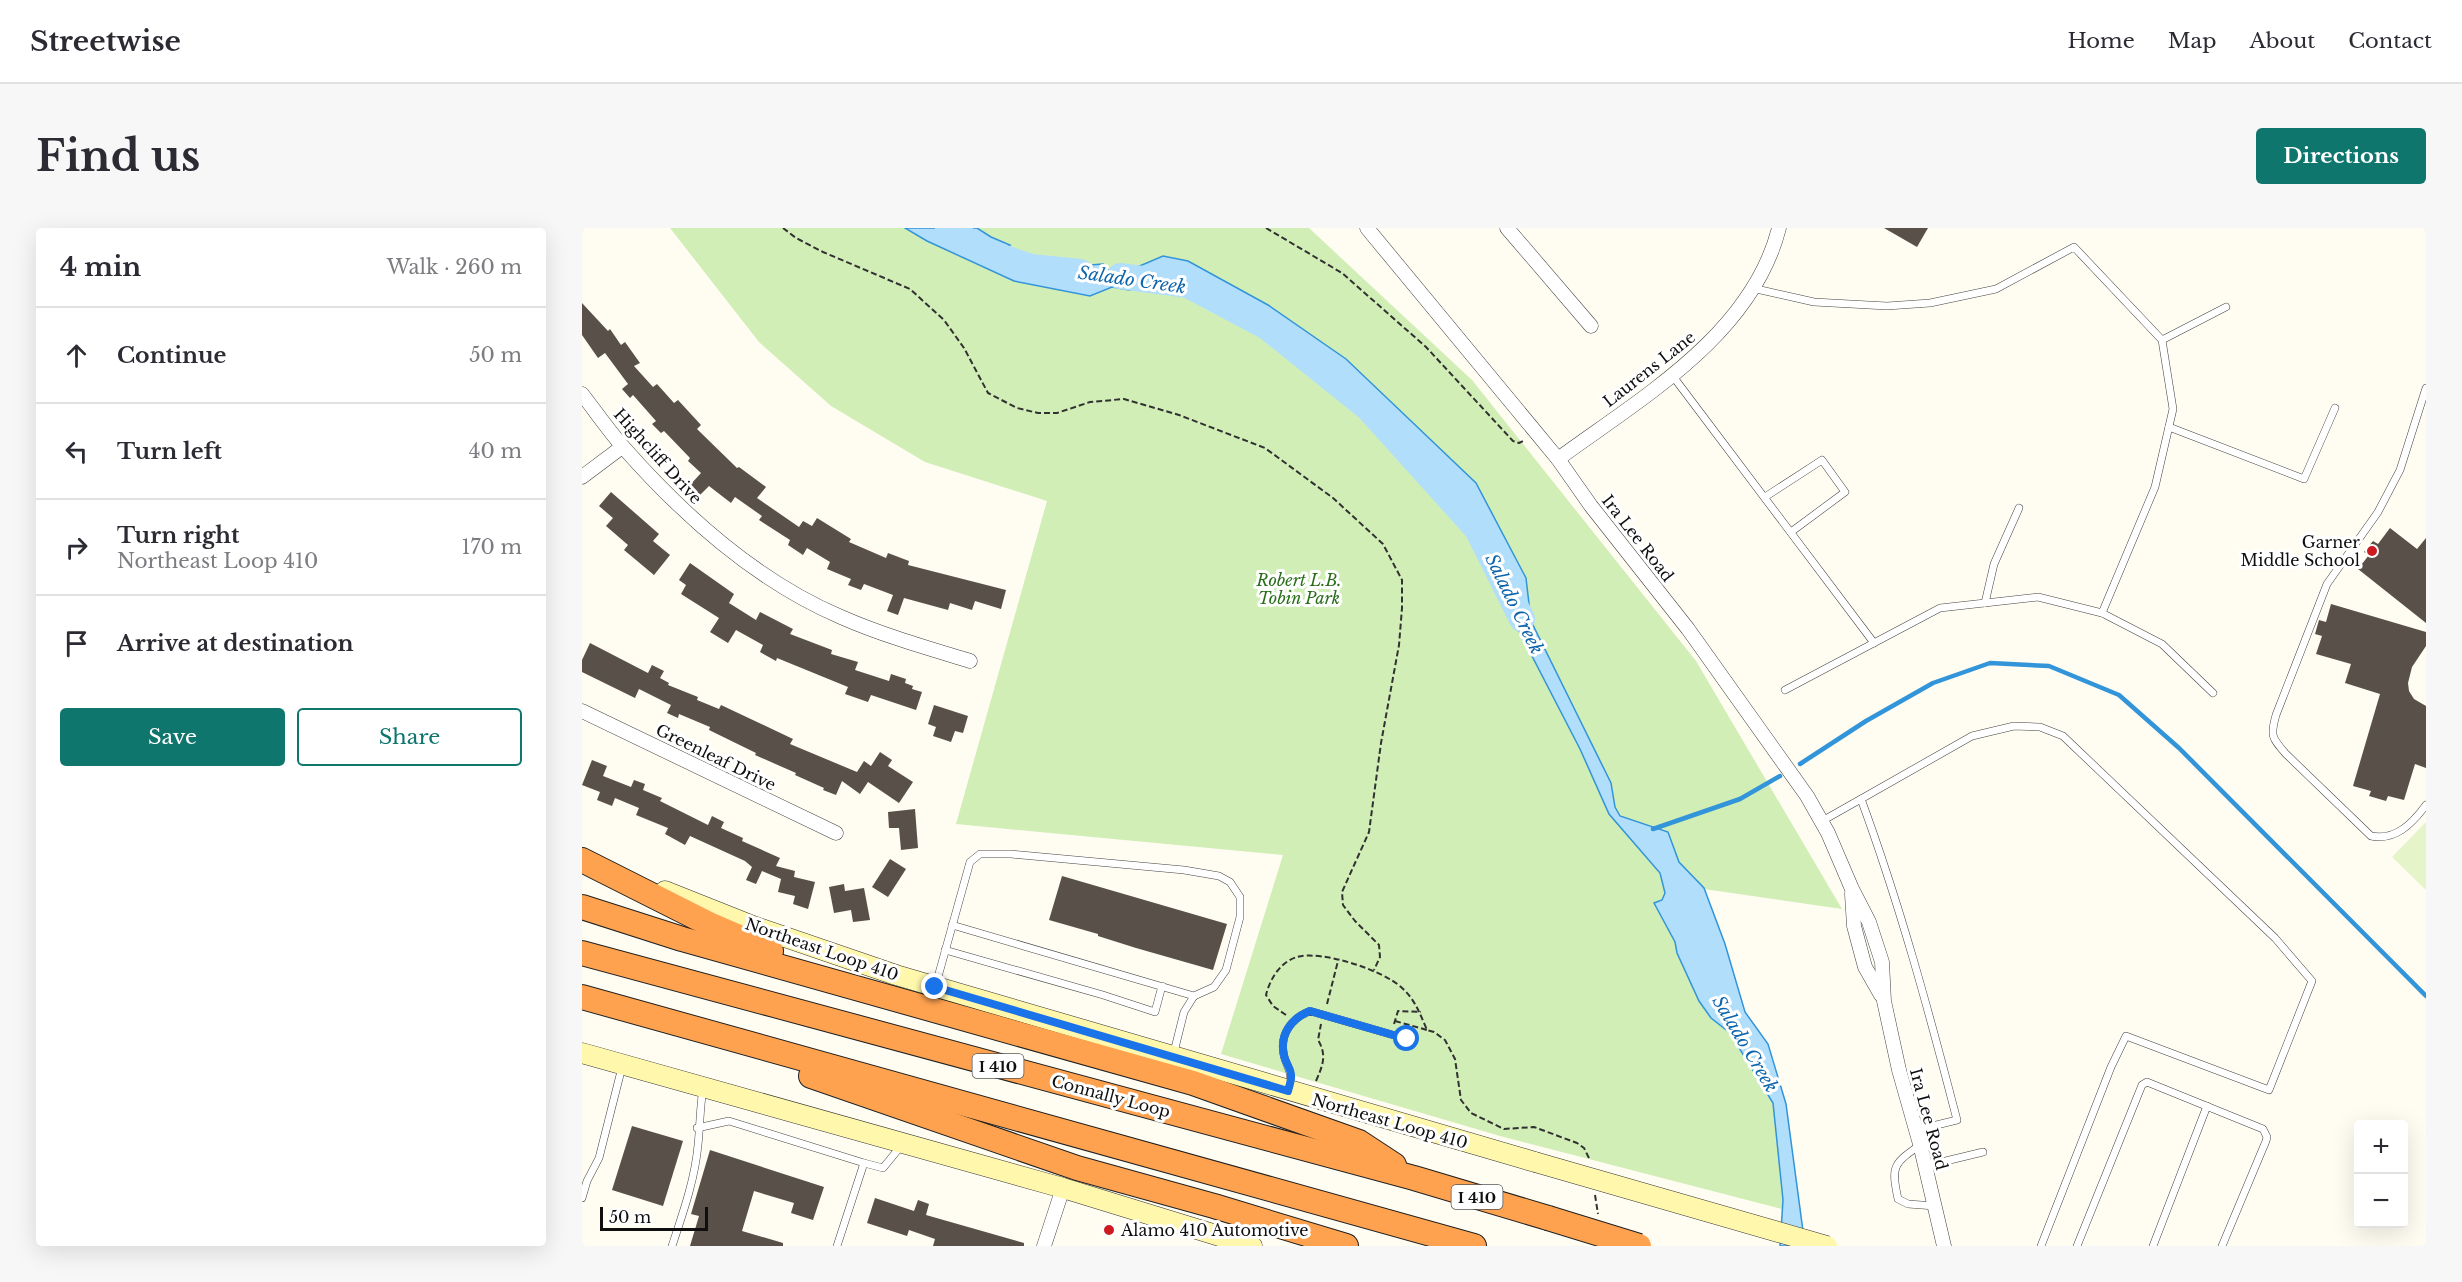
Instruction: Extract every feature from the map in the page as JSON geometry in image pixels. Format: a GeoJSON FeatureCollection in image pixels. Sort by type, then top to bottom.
{"type":"FeatureCollection","features":[{"type":"Feature","properties":{"kind":"highway"},"geometry":{"type":"LineString","coordinates":[[582,859],[709,924],[823,971],[930,997],[1283,1114],[1359,1142],[1414,1178]]}},
{"type":"Feature","properties":{"kind":"highway"},"geometry":{"type":"LineString","coordinates":[[582,907],[682,939],[930,997]]}},
{"type":"Feature","properties":{"kind":"highway","name":"Connally Loop"},"geometry":{"type":"LineString","coordinates":[[582,953],[1414,1178],[1639,1246]]}},
{"type":"Feature","properties":{"kind":"highway"},"geometry":{"type":"LineString","coordinates":[[582,997],[1256,1183],[1474,1246]]}},
{"type":"Feature","properties":{"kind":"highway"},"geometry":{"type":"LineString","coordinates":[[703,1032],[776,1064],[981,1137],[1077,1168],[1346,1246]]}},
{"type":"Feature","properties":{"kind":"main road","name":"Northeast Loop 410"},"geometry":{"type":"LineString","coordinates":[[930,997],[1173,1057],[1827,1246]]}},
{"type":"Feature","properties":{"kind":"main road"},"geometry":{"type":"LineString","coordinates":[[582,1053],[1062,1188],[1252,1246]]}},
{"type":"Feature","properties":{"kind":"main road"},"geometry":{"type":"LineString","coordinates":[[1223,1237],[1247,1246]]}},
{"type":"Feature","properties":{"kind":"street","name":"Ira Lee Road"},"geometry":{"type":"LineString","coordinates":[[1367,228],[1558,459],[1736,693],[1807,796],[1822,822],[1869,922],[1882,962],[1884,1001],[1899,1070],[1944,1246]]}},
{"type":"Feature","properties":{"kind":"street"},"geometry":{"type":"LineString","coordinates":[[1507,228],[1591,326]]}},
{"type":"Feature","properties":{"kind":"street","name":"Laurens Lane"},"geometry":{"type":"LineString","coordinates":[[1558,459],[1672,375],[1717,335],[1752,288],[1775,243],[1779,228]]}},
{"type":"Feature","properties":{"kind":"street","name":"Highcliff Drive"},"geometry":{"type":"LineString","coordinates":[[582,394],[622,447],[684,511],[726,548],[781,585],[839,617],[970,661]]}},
{"type":"Feature","properties":{"kind":"street"},"geometry":{"type":"LineString","coordinates":[[582,477],[622,447]]}},
{"type":"Feature","properties":{"kind":"street","name":"Greenleaf Drive"},"geometry":{"type":"LineString","coordinates":[[582,711],[836,833]]}},
{"type":"Feature","properties":{"kind":"street"},"geometry":{"type":"LineString","coordinates":[[1044,1246],[1062,1188]]}},
{"type":"Feature","properties":{"kind":"lane"},"geometry":{"type":"LineString","coordinates":[[1752,288],[1814,302],[1887,306],[1930,303],[1996,289],[2074,247],[2162,340],[2173,409],[2155,487],[2102,613]]}},
{"type":"Feature","properties":{"kind":"lane"},"geometry":{"type":"LineString","coordinates":[[2162,340],[2226,308]]}},
{"type":"Feature","properties":{"kind":"lane"},"geometry":{"type":"LineString","coordinates":[[1672,375],[1874,643]]}},
{"type":"Feature","properties":{"kind":"lane"},"geometry":{"type":"LineString","coordinates":[[2426,388],[2400,470],[2378,512],[2326,584],[2271,732],[2286,754],[2371,836],[2381,838],[2395,835],[2426,806]]}},
{"type":"Feature","properties":{"kind":"lane"},"geometry":{"type":"LineString","coordinates":[[2169,427],[2304,479],[2335,408]]}},
{"type":"Feature","properties":{"kind":"lane"},"geometry":{"type":"LineString","coordinates":[[1765,497],[1822,460],[1845,492],[1791,532]]}},
{"type":"Feature","properties":{"kind":"lane"},"geometry":{"type":"LineString","coordinates":[[1984,603],[1994,564],[2019,508]]}},
{"type":"Feature","properties":{"kind":"lane"},"geometry":{"type":"LineString","coordinates":[[1785,690],[1940,608],[2038,597],[2102,613],[2162,644],[2213,693]]}},
{"type":"Feature","properties":{"kind":"lane"},"geometry":{"type":"LineString","coordinates":[[1822,822],[1972,736],[2013,726],[2040,727],[2063,736],[2275,938],[2312,981],[2269,1090],[2126,1036],[2111,1067],[2041,1246]]}},
{"type":"Feature","properties":{"kind":"lane"},"geometry":{"type":"LineString","coordinates":[[1861,799],[1889,874],[1916,962],[1957,1120],[1916,1130]]}},
{"type":"Feature","properties":{"kind":"lane"},"geometry":{"type":"LineString","coordinates":[[930,997],[970,862],[980,854],[1011,854],[1091,861],[1184,870],[1219,876],[1230,882],[1240,897],[1237,935],[1226,970],[1214,987],[1194,996],[1184,1012],[1173,1057]]}},
{"type":"Feature","properties":{"kind":"lane"},"geometry":{"type":"LineString","coordinates":[[952,925],[1194,996]]}},
{"type":"Feature","properties":{"kind":"lane"},"geometry":{"type":"LineString","coordinates":[[945,950],[1103,994],[1155,1012],[1162,986]]}},
{"type":"Feature","properties":{"kind":"lane"},"geometry":{"type":"LineString","coordinates":[[1288,1091],[1292,1077],[1284,1055],[1284,1038],[1289,1024],[1298,1016],[1310,1011],[1407,1039]]}},
{"type":"Feature","properties":{"kind":"lane"},"geometry":{"type":"LineString","coordinates":[[582,1198],[587,1180],[599,1158],[622,1065]]}},
{"type":"Feature","properties":{"kind":"lane"},"geometry":{"type":"LineString","coordinates":[[2077,1246],[2142,1085],[2147,1082],[2263,1129],[2267,1137],[2222,1246]]}},
{"type":"Feature","properties":{"kind":"lane"},"geometry":{"type":"LineString","coordinates":[[672,1246],[687,1201],[698,1144],[697,1128],[703,1088]]}},
{"type":"Feature","properties":{"kind":"lane"},"geometry":{"type":"LineString","coordinates":[[2153,1246],[2207,1106]]}},
{"type":"Feature","properties":{"kind":"lane"},"geometry":{"type":"LineString","coordinates":[[697,1128],[729,1122],[883,1168],[903,1144]]}},
{"type":"Feature","properties":{"kind":"lane"},"geometry":{"type":"LineString","coordinates":[[1920,1145],[1898,1161],[1893,1176],[1898,1198],[1908,1204],[1935,1206]]}},
{"type":"Feature","properties":{"kind":"lane"},"geometry":{"type":"LineString","coordinates":[[1925,1166],[1983,1152]]}},
{"type":"Feature","properties":{"kind":"lane"},"geometry":{"type":"LineString","coordinates":[[837,1246],[864,1163]]}},
{"type":"Feature","properties":{"kind":"path"},"geometry":{"type":"LineString","coordinates":[[783,228],[796,238],[823,252],[910,289],[944,320],[964,348],[988,393],[1017,408],[1038,414],[1057,413],[1090,402],[1124,399],[1179,415],[1265,448],[1333,498],[1383,544],[1402,580],[1398,645],[1369,832],[1342,892],[1343,904],[1361,928],[1379,945],[1380,957],[1374,970]]}},
{"type":"Feature","properties":{"kind":"path"},"geometry":{"type":"LineString","coordinates":[[1266,228],[1342,273],[1426,347],[1513,441],[1519,444],[1527,440]]}},
{"type":"Feature","properties":{"kind":"path"},"geometry":{"type":"LineString","coordinates":[[1293,1021],[1273,1006],[1266,995],[1270,982],[1280,967],[1296,957],[1316,956],[1374,970],[1402,988],[1421,1012],[1427,1030]]}},
{"type":"Feature","properties":{"kind":"path"},"geometry":{"type":"LineString","coordinates":[[1314,1089],[1324,1060],[1323,1050],[1318,1040],[1318,1030],[1338,961]]}},
{"type":"Feature","properties":{"kind":"path"},"geometry":{"type":"LineString","coordinates":[[1391,1034],[1398,1011],[1421,1012]]}},
{"type":"Feature","properties":{"kind":"path"},"geometry":{"type":"LineString","coordinates":[[1395,1021],[1434,1032],[1445,1040],[1455,1059],[1461,1100],[1471,1113],[1504,1129],[1534,1127],[1577,1143],[1584,1148],[1590,1161]]}},
{"type":"Feature","properties":{"kind":"path"},"geometry":{"type":"LineString","coordinates":[[1595,1193],[1598,1214]]}},
{"type":"Feature","properties":{"kind":"green space","name":"Robert L.B. Tobin Park"},"geometry":{"type":"Polygon","coordinates":[[[670,228],[1309,228],[1472,380],[1696,661],[1842,909],[1704,889],[1725,944],[1745,1012],[1768,1044],[1786,1104],[1801,1214],[1500,1136],[1221,1054],[1283,855],[956,824],[1047,501],[925,462],[831,406],[759,342],[670,228]]]}},
{"type":"Feature","properties":{"kind":"green space"},"geometry":{"type":"Polygon","coordinates":[[[2426,822],[2426,890],[2392,857],[2426,822]]]}},
{"type":"Feature","properties":{"kind":"water"},"geometry":{"type":"Polygon","coordinates":[[[905,228],[977,228],[1010,245],[1002,249],[1035,269],[1103,264],[1109,271],[1120,265],[1135,268],[1163,256],[1188,261],[1268,305],[1346,359],[1476,483],[1526,578],[1531,621],[1611,783],[1615,807],[1620,816],[1668,832],[1679,862],[1704,888],[1725,944],[1745,1012],[1768,1044],[1786,1104],[1805,1246],[1780,1246],[1783,1200],[1773,1103],[1730,1033],[1711,1018],[1699,1001],[1677,953],[1675,942],[1654,903],[1662,900],[1665,893],[1660,873],[1609,814],[1580,749],[1518,629],[1499,559],[1490,539],[1448,482],[1405,440],[1369,419],[1307,354],[1280,334],[1187,278],[1164,274],[1144,287],[1129,290],[1112,287],[1090,296],[1014,281],[927,241],[905,228]]]}},
{"type":"Feature","properties":{"kind":"building"},"geometry":{"type":"Polygon","coordinates":[[[1884,228],[1928,228],[1917,247],[1884,228]]]}},
{"type":"Feature","properties":{"kind":"building"},"geometry":{"type":"Polygon","coordinates":[[[582,303],[608,331],[610,329],[621,345],[625,342],[640,363],[634,366],[653,387],[657,384],[674,403],[678,400],[701,425],[697,429],[737,468],[739,467],[766,487],[757,498],[799,527],[803,521],[812,526],[817,518],[851,539],[849,542],[886,558],[888,553],[909,561],[908,565],[1006,590],[1001,609],[975,601],[972,610],[950,603],[948,610],[904,598],[898,615],[887,611],[893,595],[864,584],[861,590],[848,585],[851,579],[827,569],[830,562],[807,548],[803,555],[788,545],[790,540],[759,520],[762,516],[735,497],[731,503],[709,486],[700,495],[690,485],[701,473],[688,461],[690,458],[664,431],[661,433],[652,424],[656,421],[633,395],[630,398],[622,389],[628,384],[605,353],[598,358],[582,335],[582,303]]]}},
{"type":"Feature","properties":{"kind":"building"},"geometry":{"type":"Polygon","coordinates":[[[611,492],[659,534],[653,541],[670,555],[654,575],[624,550],[628,545],[606,526],[613,518],[599,506],[611,492]]]}},
{"type":"Feature","properties":{"kind":"building"},"geometry":{"type":"Polygon","coordinates":[[[2390,528],[2417,549],[2426,538],[2426,623],[2358,569],[2369,555],[2364,552],[2373,541],[2378,544],[2390,528]]]}},
{"type":"Feature","properties":{"kind":"building"},"geometry":{"type":"Polygon","coordinates":[[[690,563],[734,594],[729,603],[756,620],[760,612],[793,629],[790,634],[832,650],[831,654],[858,662],[855,670],[889,681],[891,674],[906,679],[905,683],[913,686],[912,689],[922,692],[916,710],[871,695],[868,702],[845,694],[848,687],[777,658],[776,661],[760,652],[763,645],[736,630],[728,643],[710,632],[719,618],[681,594],[686,585],[679,580],[690,563]]]}},
{"type":"Feature","properties":{"kind":"building"},"geometry":{"type":"Polygon","coordinates":[[[2331,604],[2426,632],[2426,646],[2412,667],[2408,683],[2409,691],[2414,699],[2426,706],[2426,768],[2415,764],[2404,800],[2388,796],[2386,801],[2369,796],[2371,791],[2353,786],[2380,694],[2345,683],[2351,664],[2316,654],[2322,636],[2315,634],[2319,620],[2326,622],[2331,604]]]}},
{"type":"Feature","properties":{"kind":"building"},"geometry":{"type":"Polygon","coordinates":[[[590,643],[648,673],[652,665],[664,671],[660,678],[669,683],[668,685],[698,697],[697,700],[719,709],[721,705],[793,739],[790,744],[857,772],[864,761],[871,766],[880,752],[892,760],[888,766],[913,782],[899,803],[868,782],[860,794],[842,781],[836,795],[823,790],[824,788],[795,775],[796,773],[755,755],[756,753],[709,730],[710,727],[679,714],[678,718],[667,713],[671,705],[639,689],[635,698],[582,672],[582,660],[590,643]]]}},
{"type":"Feature","properties":{"kind":"building"},"geometry":{"type":"Polygon","coordinates":[[[934,705],[968,716],[963,733],[955,731],[951,742],[933,736],[936,727],[928,724],[934,705]]]}},
{"type":"Feature","properties":{"kind":"building"},"geometry":{"type":"Polygon","coordinates":[[[592,760],[607,766],[603,776],[631,787],[634,780],[645,784],[643,790],[662,798],[660,801],[708,825],[712,816],[724,822],[721,828],[743,838],[742,841],[780,858],[776,866],[795,871],[794,877],[815,882],[808,909],[793,904],[795,896],[778,892],[781,879],[762,871],[756,884],[746,880],[752,867],[745,861],[690,836],[685,845],[665,834],[668,828],[636,815],[639,808],[615,798],[612,806],[597,800],[600,792],[582,785],[592,760]]]}},
{"type":"Feature","properties":{"kind":"building"},"geometry":{"type":"Polygon","coordinates":[[[915,809],[918,848],[901,850],[899,828],[889,828],[888,812],[915,809]]]}},
{"type":"Feature","properties":{"kind":"building"},"geometry":{"type":"Polygon","coordinates":[[[890,859],[906,869],[888,897],[872,887],[890,859]]]}},
{"type":"Feature","properties":{"kind":"building"},"geometry":{"type":"Polygon","coordinates":[[[1062,876],[1227,924],[1213,970],[1049,920],[1062,876]]]}},
{"type":"Feature","properties":{"kind":"building"},"geometry":{"type":"Polygon","coordinates":[[[844,884],[845,891],[864,888],[870,920],[853,922],[851,910],[834,913],[829,887],[844,884]]]}},
{"type":"Feature","properties":{"kind":"building"},"geometry":{"type":"Polygon","coordinates":[[[632,1126],[683,1141],[663,1206],[612,1190],[632,1126]]]}},
{"type":"Feature","properties":{"kind":"building"},"geometry":{"type":"Polygon","coordinates":[[[710,1150],[824,1187],[813,1220],[791,1213],[794,1203],[754,1191],[742,1231],[783,1243],[783,1246],[690,1246],[699,1216],[691,1214],[710,1150]]]}},
{"type":"Feature","properties":{"kind":"building"},"geometry":{"type":"Polygon","coordinates":[[[875,1198],[914,1211],[918,1200],[929,1204],[926,1215],[1024,1243],[1024,1246],[933,1246],[935,1239],[909,1230],[907,1236],[867,1223],[875,1198]]]}},
{"type":"Feature","properties":{"kind":"waterway","name":"Salado Creek"},"geometry":{"type":"LineString","coordinates":[[948,228],[984,251],[1031,267],[1080,272]]}},
{"type":"Feature","properties":{"kind":"waterway","name":"Salado Creek"},"geometry":{"type":"LineString","coordinates":[[1120,276],[1188,285],[1267,327],[1368,408],[1477,529],[1522,619]]}},
{"type":"Feature","properties":{"kind":"waterway"},"geometry":{"type":"LineString","coordinates":[[1800,764],[1866,721],[1933,683],[1990,663],[2049,666],[2119,695],[2179,748],[2426,996]]}},
{"type":"Feature","properties":{"kind":"waterway"},"geometry":{"type":"LineString","coordinates":[[1653,829],[1740,799],[1780,776]]}},
{"type":"Feature","properties":{"kind":"place","name":"Garner Middle School"},"geometry":{"type":"Point","coordinates":[2372,551]}},
{"type":"Feature","properties":{"kind":"place","name":"Alamo 410 Automotive"},"geometry":{"type":"Point","coordinates":[1109,1230]}},
{"type":"Feature","properties":{"kind":"route"},"geometry":{"type":"LineString","coordinates":[[935,987],[1288,1091],[1292,1077],[1284,1055],[1284,1038],[1289,1024],[1298,1016],[1310,1011],[1407,1039]]}}]}
